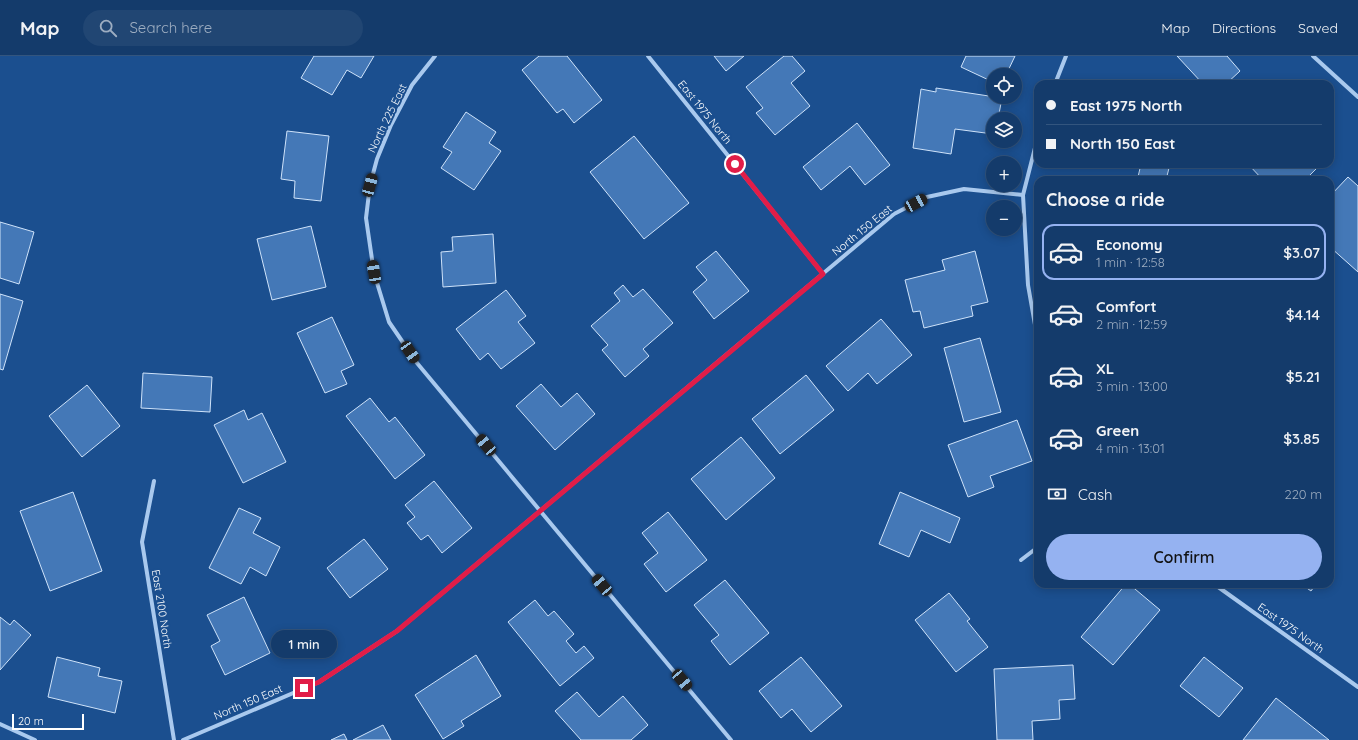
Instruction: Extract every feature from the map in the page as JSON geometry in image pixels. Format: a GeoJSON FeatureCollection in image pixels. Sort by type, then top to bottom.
{"type":"FeatureCollection","features":[{"type":"Feature","properties":{"kind":"street","name":"North 225 East"},"geometry":{"type":"LineString","coordinates":[[435,56],[412,85],[391,125],[377,159],[370,185],[366,218],[374,272],[389,322],[417,362],[731,740]]}},
{"type":"Feature","properties":{"kind":"street","name":"East 1975 North"},"geometry":{"type":"LineString","coordinates":[[648,56],[823,274]]}},
{"type":"Feature","properties":{"kind":"street"},"geometry":{"type":"LineString","coordinates":[[1057,80],[1066,56]]}},
{"type":"Feature","properties":{"kind":"street"},"geometry":{"type":"LineString","coordinates":[[1313,56],[1358,97]]}},
{"type":"Feature","properties":{"kind":"street"},"geometry":{"type":"LineString","coordinates":[[1034,152],[1023,195],[1028,285],[1034,319]]}},
{"type":"Feature","properties":{"kind":"street","name":"North 150 East"},"geometry":{"type":"LineString","coordinates":[[183,740],[319,682],[397,631],[894,214],[927,197],[964,189],[1023,195]]}},
{"type":"Feature","properties":{"kind":"street","name":"East 2100 North"},"geometry":{"type":"LineString","coordinates":[[154,481],[142,542],[174,740]]}},
{"type":"Feature","properties":{"kind":"street"},"geometry":{"type":"LineString","coordinates":[[1021,560],[1034,550]]}},
{"type":"Feature","properties":{"kind":"street","name":"East 1975 North"},"geometry":{"type":"LineString","coordinates":[[1220,588],[1358,687]]}},
{"type":"Feature","properties":{"kind":"street"},"geometry":{"type":"LineString","coordinates":[[0,724],[35,740]]}},
{"type":"Feature","properties":{"kind":"building"},"geometry":{"type":"Polygon","coordinates":[[[314,56],[374,56],[361,78],[347,70],[332,95],[301,78],[314,56]]]}},
{"type":"Feature","properties":{"kind":"building"},"geometry":{"type":"Polygon","coordinates":[[[539,56],[567,56],[602,100],[574,123],[563,109],[557,113],[522,70],[539,56]]]}},
{"type":"Feature","properties":{"kind":"building"},"geometry":{"type":"Polygon","coordinates":[[[714,56],[744,56],[726,71],[714,56]]]}},
{"type":"Feature","properties":{"kind":"building"},"geometry":{"type":"Polygon","coordinates":[[[784,56],[792,56],[805,71],[791,83],[810,106],[775,135],[756,113],[763,108],[746,87],[784,56]]]}},
{"type":"Feature","properties":{"kind":"building"},"geometry":{"type":"Polygon","coordinates":[[[966,56],[1015,56],[1009,68],[986,68],[986,79],[961,67],[966,56]]]}},
{"type":"Feature","properties":{"kind":"building"},"geometry":{"type":"Polygon","coordinates":[[[1177,56],[1227,56],[1240,71],[1230,80],[1199,80],[1177,56]]]}},
{"type":"Feature","properties":{"kind":"building"},"geometry":{"type":"Polygon","coordinates":[[[936,88],[986,96],[986,104],[1001,104],[999,112],[986,112],[986,133],[955,129],[951,154],[913,148],[921,89],[936,92],[936,88]]]}},
{"type":"Feature","properties":{"kind":"building"},"geometry":{"type":"Polygon","coordinates":[[[466,112],[496,132],[489,143],[501,151],[474,190],[441,168],[452,152],[443,147],[466,112]]]}},
{"type":"Feature","properties":{"kind":"building"},"geometry":{"type":"Polygon","coordinates":[[[857,123],[890,165],[865,185],[850,166],[821,190],[803,167],[857,123]]]}},
{"type":"Feature","properties":{"kind":"building"},"geometry":{"type":"Polygon","coordinates":[[[287,131],[329,136],[321,201],[294,198],[295,181],[281,179],[287,131]]]}},
{"type":"Feature","properties":{"kind":"building"},"geometry":{"type":"Polygon","coordinates":[[[634,136],[689,203],[644,239],[590,172],[634,136]]]}},
{"type":"Feature","properties":{"kind":"building"},"geometry":{"type":"Polygon","coordinates":[[[1140,168],[1169,168],[1167,176],[1138,176],[1140,168]]]}},
{"type":"Feature","properties":{"kind":"building"},"geometry":{"type":"Polygon","coordinates":[[[1252,168],[1317,168],[1309,176],[1259,176],[1252,168]]]}},
{"type":"Feature","properties":{"kind":"building"},"geometry":{"type":"Polygon","coordinates":[[[1348,177],[1358,186],[1358,272],[1334,251],[1334,192],[1348,177]]]}},
{"type":"Feature","properties":{"kind":"building"},"geometry":{"type":"Polygon","coordinates":[[[0,222],[34,232],[19,284],[0,278],[0,222]]]}},
{"type":"Feature","properties":{"kind":"building"},"geometry":{"type":"Polygon","coordinates":[[[311,226],[326,287],[272,300],[257,239],[311,226]]]}},
{"type":"Feature","properties":{"kind":"building"},"geometry":{"type":"Polygon","coordinates":[[[493,234],[496,283],[443,287],[441,252],[453,251],[452,237],[493,234]]]}},
{"type":"Feature","properties":{"kind":"building"},"geometry":{"type":"Polygon","coordinates":[[[716,251],[749,291],[714,319],[693,292],[707,280],[696,267],[716,251]]]}},
{"type":"Feature","properties":{"kind":"building"},"geometry":{"type":"Polygon","coordinates":[[[975,251],[988,302],[971,306],[973,316],[924,328],[920,311],[913,312],[905,280],[945,270],[942,260],[975,251]]]}},
{"type":"Feature","properties":{"kind":"building"},"geometry":{"type":"Polygon","coordinates":[[[623,285],[633,297],[643,289],[673,323],[643,349],[649,356],[625,377],[602,350],[608,345],[591,326],[620,301],[614,293],[623,285]]]}},
{"type":"Feature","properties":{"kind":"building"},"geometry":{"type":"Polygon","coordinates":[[[506,290],[526,316],[518,322],[535,343],[501,369],[488,353],[480,360],[456,329],[506,290]]]}},
{"type":"Feature","properties":{"kind":"building"},"geometry":{"type":"Polygon","coordinates":[[[0,294],[23,301],[3,370],[0,369],[0,294]]]}},
{"type":"Feature","properties":{"kind":"building"},"geometry":{"type":"Polygon","coordinates":[[[332,317],[354,365],[341,371],[347,384],[325,393],[297,333],[332,317]]]}},
{"type":"Feature","properties":{"kind":"building"},"geometry":{"type":"Polygon","coordinates":[[[881,319],[912,355],[877,384],[868,373],[848,391],[826,366],[881,319]]]}},
{"type":"Feature","properties":{"kind":"building"},"geometry":{"type":"Polygon","coordinates":[[[980,338],[1001,412],[964,422],[944,348],[980,338]]]}},
{"type":"Feature","properties":{"kind":"building"},"geometry":{"type":"Polygon","coordinates":[[[143,373],[212,377],[210,412],[141,408],[143,373]]]}},
{"type":"Feature","properties":{"kind":"building"},"geometry":{"type":"Polygon","coordinates":[[[806,375],[834,410],[780,454],[752,419],[806,375]]]}},
{"type":"Feature","properties":{"kind":"building"},"geometry":{"type":"Polygon","coordinates":[[[541,384],[561,407],[577,393],[595,414],[555,450],[516,406],[541,384]]]}},
{"type":"Feature","properties":{"kind":"building"},"geometry":{"type":"Polygon","coordinates":[[[87,385],[120,426],[82,457],[49,416],[87,385]]]}},
{"type":"Feature","properties":{"kind":"building"},"geometry":{"type":"Polygon","coordinates":[[[370,398],[389,422],[395,417],[425,455],[395,479],[346,416],[370,398]]]}},
{"type":"Feature","properties":{"kind":"building"},"geometry":{"type":"Polygon","coordinates":[[[244,410],[248,420],[262,413],[286,462],[243,483],[214,425],[244,410]]]}},
{"type":"Feature","properties":{"kind":"building"},"geometry":{"type":"Polygon","coordinates":[[[1017,420],[1032,461],[990,476],[994,487],[968,497],[948,445],[1017,420]]]}},
{"type":"Feature","properties":{"kind":"building"},"geometry":{"type":"Polygon","coordinates":[[[741,437],[775,478],[726,520],[691,479],[741,437]]]}},
{"type":"Feature","properties":{"kind":"building"},"geometry":{"type":"Polygon","coordinates":[[[434,481],[472,528],[442,553],[428,535],[421,540],[407,523],[415,517],[405,505],[434,481]]]}},
{"type":"Feature","properties":{"kind":"building"},"geometry":{"type":"Polygon","coordinates":[[[73,492],[102,571],[50,591],[20,511],[73,492]]]}},
{"type":"Feature","properties":{"kind":"building"},"geometry":{"type":"Polygon","coordinates":[[[900,492],[960,518],[950,543],[921,530],[909,557],[879,544],[900,492]]]}},
{"type":"Feature","properties":{"kind":"building"},"geometry":{"type":"Polygon","coordinates":[[[239,508],[261,518],[253,533],[280,547],[266,576],[250,567],[241,584],[209,568],[239,508]]]}},
{"type":"Feature","properties":{"kind":"building"},"geometry":{"type":"Polygon","coordinates":[[[668,512],[707,560],[666,592],[644,564],[658,553],[642,533],[668,512]]]}},
{"type":"Feature","properties":{"kind":"building"},"geometry":{"type":"Polygon","coordinates":[[[364,539],[388,569],[350,598],[327,568],[364,539]]]}},
{"type":"Feature","properties":{"kind":"building"},"geometry":{"type":"Polygon","coordinates":[[[725,580],[769,633],[730,665],[711,641],[719,635],[694,605],[725,580]]]}},
{"type":"Feature","properties":{"kind":"building"},"geometry":{"type":"Polygon","coordinates":[[[1123,588],[1134,588],[1160,610],[1113,665],[1081,637],[1123,588]]]}},
{"type":"Feature","properties":{"kind":"building"},"geometry":{"type":"Polygon","coordinates":[[[949,593],[970,619],[967,621],[988,647],[956,672],[915,620],[949,593]]]}},
{"type":"Feature","properties":{"kind":"building"},"geometry":{"type":"Polygon","coordinates":[[[244,597],[270,653],[225,675],[211,646],[220,641],[207,615],[244,597]]]}},
{"type":"Feature","properties":{"kind":"building"},"geometry":{"type":"Polygon","coordinates":[[[535,600],[548,616],[554,611],[574,634],[566,641],[576,653],[584,646],[594,658],[560,686],[508,622],[535,600]]]}},
{"type":"Feature","properties":{"kind":"building"},"geometry":{"type":"Polygon","coordinates":[[[0,617],[10,625],[14,620],[31,635],[0,670],[0,617]]]}},
{"type":"Feature","properties":{"kind":"building"},"geometry":{"type":"Polygon","coordinates":[[[476,655],[501,696],[461,721],[464,726],[443,739],[415,695],[476,655]]]}},
{"type":"Feature","properties":{"kind":"building"},"geometry":{"type":"Polygon","coordinates":[[[57,657],[100,668],[98,676],[122,681],[115,713],[48,697],[57,657]]]}},
{"type":"Feature","properties":{"kind":"building"},"geometry":{"type":"Polygon","coordinates":[[[801,657],[842,706],[811,732],[792,709],[781,718],[759,691],[801,657]]]}},
{"type":"Feature","properties":{"kind":"building"},"geometry":{"type":"Polygon","coordinates":[[[1204,657],[1243,688],[1219,717],[1180,686],[1204,657]]]}},
{"type":"Feature","properties":{"kind":"building"},"geometry":{"type":"Polygon","coordinates":[[[1073,665],[1075,699],[1059,700],[1060,719],[1032,721],[1033,740],[997,740],[994,669],[1073,665]]]}},
{"type":"Feature","properties":{"kind":"building"},"geometry":{"type":"Polygon","coordinates":[[[577,692],[599,717],[623,696],[648,725],[631,740],[581,740],[555,711],[577,692]]]}},
{"type":"Feature","properties":{"kind":"building"},"geometry":{"type":"Polygon","coordinates":[[[1276,698],[1329,740],[1243,740],[1276,698]]]}},
{"type":"Feature","properties":{"kind":"building"},"geometry":{"type":"Polygon","coordinates":[[[383,725],[391,740],[353,740],[383,725]]]}},
{"type":"Feature","properties":{"kind":"building"},"geometry":{"type":"Polygon","coordinates":[[[344,734],[347,740],[331,740],[344,734]]]}},
{"type":"Feature","properties":{"kind":"route"},"geometry":{"type":"LineString","coordinates":[[304,688],[319,682],[397,631],[823,274],[735,164]]}}]}
